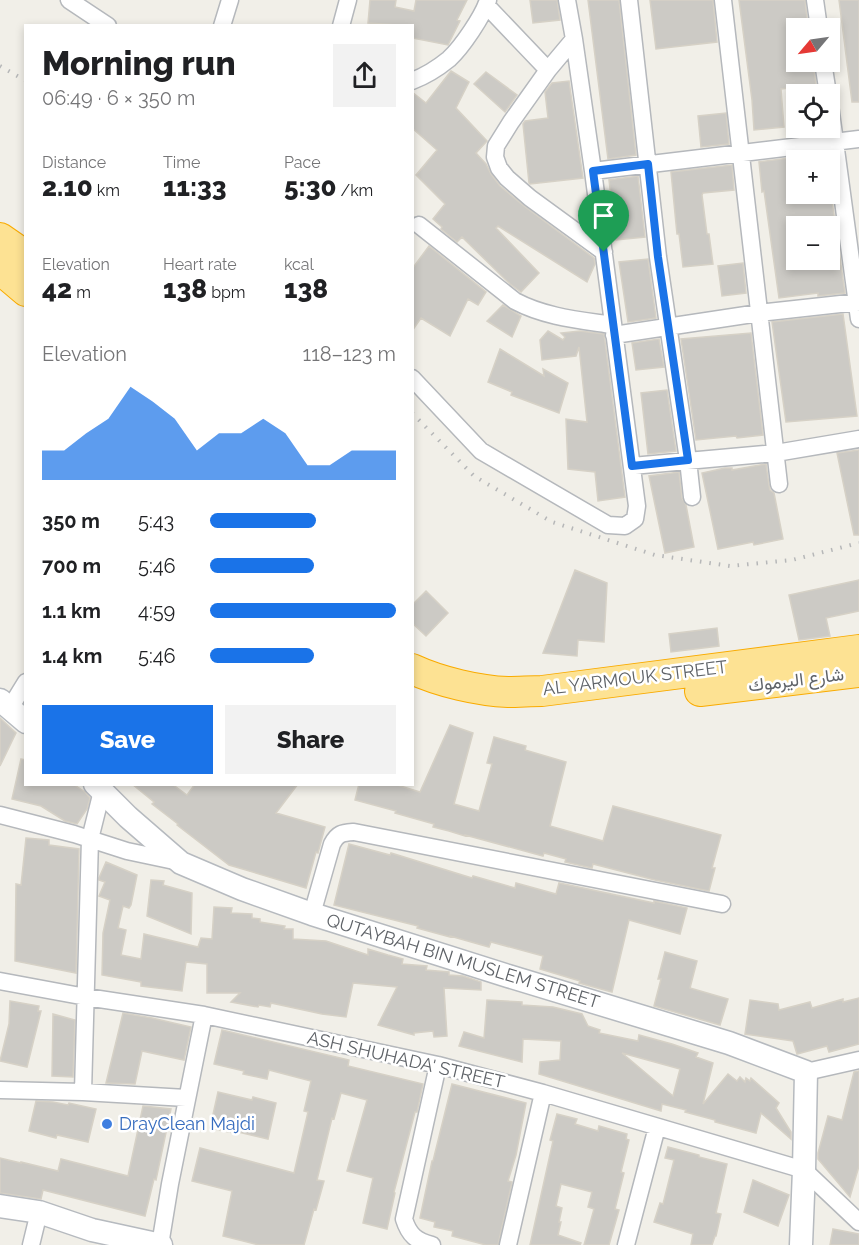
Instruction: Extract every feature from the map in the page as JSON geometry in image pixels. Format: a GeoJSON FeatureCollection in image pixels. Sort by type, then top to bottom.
{"type":"FeatureCollection","features":[{"type":"Feature","properties":{"kind":"highway"},"geometry":{"type":"LineString","coordinates":[[0,238],[24,255]]}},
{"type":"Feature","properties":{"kind":"highway"},"geometry":{"type":"LineString","coordinates":[[0,269],[24,289]]}},
{"type":"Feature","properties":{"kind":"highway","name":"AL YARMOUK STREET"},"geometry":{"type":"LineString","coordinates":[[414,670],[463,686],[507,692],[542,691],[859,650]]}},
{"type":"Feature","properties":{"kind":"highway","name":"شارع اليرموك"},"geometry":{"type":"LineString","coordinates":[[414,693],[474,708],[522,712],[859,672]]}},
{"type":"Feature","properties":{"kind":"street"},"geometry":{"type":"LineString","coordinates":[[69,0],[105,24]]}},
{"type":"Feature","properties":{"kind":"street"},"geometry":{"type":"LineString","coordinates":[[223,24],[230,0]]}},
{"type":"Feature","properties":{"kind":"street"},"geometry":{"type":"LineString","coordinates":[[342,24],[348,0]]}},
{"type":"Feature","properties":{"kind":"street"},"geometry":{"type":"LineString","coordinates":[[414,380],[481,451],[608,525],[625,526],[635,519],[637,506],[604,252],[567,0]]}},
{"type":"Feature","properties":{"kind":"street"},"geometry":{"type":"LineString","coordinates":[[629,0],[658,257],[692,497]]}},
{"type":"Feature","properties":{"kind":"street"},"geometry":{"type":"LineString","coordinates":[[723,0],[779,484]]}},
{"type":"Feature","properties":{"kind":"street"},"geometry":{"type":"LineString","coordinates":[[815,0],[818,18]]}},
{"type":"Feature","properties":{"kind":"street"},"geometry":{"type":"LineString","coordinates":[[414,80],[450,58],[474,27],[487,3],[548,70]]}},
{"type":"Feature","properties":{"kind":"street"},"geometry":{"type":"LineString","coordinates":[[574,39],[548,70],[496,146],[495,157],[499,168],[507,178],[530,198],[604,252]]}},
{"type":"Feature","properties":{"kind":"street"},"geometry":{"type":"LineString","coordinates":[[419,225],[515,301],[529,309],[613,330],[668,327],[759,313],[858,307],[834,138]]}},
{"type":"Feature","properties":{"kind":"street"},"geometry":{"type":"LineString","coordinates":[[593,171],[859,139]]}},
{"type":"Feature","properties":{"kind":"street"},"geometry":{"type":"LineString","coordinates":[[632,466],[776,453],[859,439]]}},
{"type":"Feature","properties":{"kind":"street"},"geometry":{"type":"LineString","coordinates":[[12,710],[24,686]]}},
{"type":"Feature","properties":{"kind":"street"},"geometry":{"type":"LineString","coordinates":[[83,1092],[90,839],[99,788]]}},
{"type":"Feature","properties":{"kind":"street","name":"QUTAYBAH BIN MUSLEM STREET"},"geometry":{"type":"LineString","coordinates":[[99,788],[181,863],[242,889],[312,914],[729,1042],[806,1072]]}},
{"type":"Feature","properties":{"kind":"street"},"geometry":{"type":"LineString","coordinates":[[0,824],[0,815],[181,863]]}},
{"type":"Feature","properties":{"kind":"street"},"geometry":{"type":"LineString","coordinates":[[312,914],[332,844],[342,833],[354,832],[722,904]]}},
{"type":"Feature","properties":{"kind":"street","name":"ASH SHUHADA' STREET"},"geometry":{"type":"LineString","coordinates":[[0,981],[204,1015],[438,1065],[543,1093],[804,1170]]}},
{"type":"Feature","properties":{"kind":"street"},"geometry":{"type":"LineString","coordinates":[[0,1206],[39,1212],[92,1230],[160,1245],[186,1098],[204,1015]]}},
{"type":"Feature","properties":{"kind":"street"},"geometry":{"type":"LineString","coordinates":[[801,1245],[806,1072],[859,1060]]}},
{"type":"Feature","properties":{"kind":"street"},"geometry":{"type":"LineString","coordinates":[[432,1245],[420,1242],[412,1236],[404,1219],[438,1065]]}},
{"type":"Feature","properties":{"kind":"street"},"geometry":{"type":"LineString","coordinates":[[0,1090],[186,1098]]}},
{"type":"Feature","properties":{"kind":"street"},"geometry":{"type":"LineString","coordinates":[[508,1245],[543,1093]]}},
{"type":"Feature","properties":{"kind":"street"},"geometry":{"type":"LineString","coordinates":[[626,1245],[657,1127]]}},
{"type":"Feature","properties":{"kind":"street"},"geometry":{"type":"LineString","coordinates":[[804,1170],[859,1222]]}},
{"type":"Feature","properties":{"kind":"street"},"geometry":{"type":"LineString","coordinates":[[31,1245],[39,1212]]}},
{"type":"Feature","properties":{"kind":"building"},"geometry":{"type":"Polygon","coordinates":[[[370,0],[396,0],[395,7],[414,11],[416,0],[467,0],[448,45],[414,38],[414,24],[368,23],[370,0]]]}},
{"type":"Feature","properties":{"kind":"building"},"geometry":{"type":"Polygon","coordinates":[[[530,0],[557,0],[560,20],[533,23],[530,0]]]}},
{"type":"Feature","properties":{"kind":"building"},"geometry":{"type":"Polygon","coordinates":[[[588,0],[619,0],[636,155],[608,159],[588,0]]]}},
{"type":"Feature","properties":{"kind":"building"},"geometry":{"type":"Polygon","coordinates":[[[650,0],[713,0],[717,42],[656,49],[650,0]]]}},
{"type":"Feature","properties":{"kind":"building"},"geometry":{"type":"Polygon","coordinates":[[[739,0],[805,0],[807,18],[786,18],[786,72],[814,72],[816,84],[786,84],[786,88],[781,89],[784,127],[754,130],[739,0]]]}},
{"type":"Feature","properties":{"kind":"building"},"geometry":{"type":"Polygon","coordinates":[[[839,0],[859,0],[859,102],[852,102],[839,0]]]}},
{"type":"Feature","properties":{"kind":"building"},"geometry":{"type":"Polygon","coordinates":[[[451,71],[469,82],[456,108],[487,141],[476,153],[500,186],[594,258],[595,264],[587,282],[498,226],[496,228],[539,273],[521,292],[462,237],[457,242],[441,229],[442,227],[433,219],[445,204],[416,175],[437,150],[414,130],[414,94],[426,103],[451,71]]]}},
{"type":"Feature","properties":{"kind":"building"},"geometry":{"type":"Polygon","coordinates":[[[486,72],[517,95],[505,112],[474,84],[486,72]]]}},
{"type":"Feature","properties":{"kind":"building"},"geometry":{"type":"Polygon","coordinates":[[[569,81],[583,178],[530,184],[523,124],[525,121],[548,118],[545,92],[552,83],[569,81]]]}},
{"type":"Feature","properties":{"kind":"building"},"geometry":{"type":"Polygon","coordinates":[[[726,113],[729,144],[701,147],[698,116],[726,113]]]}},
{"type":"Feature","properties":{"kind":"building"},"geometry":{"type":"Polygon","coordinates":[[[786,158],[786,204],[832,204],[834,216],[786,216],[786,270],[840,270],[840,258],[845,293],[818,296],[818,293],[779,298],[759,162],[786,158]]]}},
{"type":"Feature","properties":{"kind":"building"},"geometry":{"type":"Polygon","coordinates":[[[732,165],[734,190],[703,193],[702,195],[713,264],[683,267],[679,234],[677,234],[671,172],[732,165]]]}},
{"type":"Feature","properties":{"kind":"building"},"geometry":{"type":"Polygon","coordinates":[[[638,176],[645,237],[616,240],[609,180],[638,176]]]}},
{"type":"Feature","properties":{"kind":"building"},"geometry":{"type":"Polygon","coordinates":[[[429,246],[486,292],[478,305],[468,299],[450,336],[421,318],[414,328],[414,266],[429,246]]]}},
{"type":"Feature","properties":{"kind":"building"},"geometry":{"type":"Polygon","coordinates":[[[648,259],[656,318],[628,322],[619,262],[648,259]]]}},
{"type":"Feature","properties":{"kind":"building"},"geometry":{"type":"Polygon","coordinates":[[[743,263],[746,293],[722,296],[718,266],[743,263]]]}},
{"type":"Feature","properties":{"kind":"building"},"geometry":{"type":"Polygon","coordinates":[[[503,305],[521,316],[512,337],[487,321],[503,305]]]}},
{"type":"Feature","properties":{"kind":"building"},"geometry":{"type":"Polygon","coordinates":[[[843,314],[857,416],[786,422],[772,322],[843,314]]]}},
{"type":"Feature","properties":{"kind":"building"},"geometry":{"type":"Polygon","coordinates":[[[548,331],[563,340],[565,337],[561,333],[580,331],[604,334],[625,497],[598,501],[595,472],[568,469],[566,419],[587,422],[579,347],[576,356],[542,360],[540,340],[548,331]]]}},
{"type":"Feature","properties":{"kind":"building"},"geometry":{"type":"Polygon","coordinates":[[[751,333],[763,435],[696,440],[681,339],[751,333]]]}},
{"type":"Feature","properties":{"kind":"building"},"geometry":{"type":"Polygon","coordinates":[[[659,339],[664,367],[636,370],[632,343],[659,339]]]}},
{"type":"Feature","properties":{"kind":"building"},"geometry":{"type":"Polygon","coordinates":[[[500,349],[544,376],[543,369],[568,383],[559,413],[511,395],[512,392],[488,382],[500,349]]]}},
{"type":"Feature","properties":{"kind":"building"},"geometry":{"type":"Polygon","coordinates":[[[667,390],[676,451],[648,454],[641,393],[667,390]]]}},
{"type":"Feature","properties":{"kind":"building"},"geometry":{"type":"Polygon","coordinates":[[[859,450],[859,535],[854,535],[837,453],[859,450]]]}},
{"type":"Feature","properties":{"kind":"building"},"geometry":{"type":"Polygon","coordinates":[[[766,464],[770,490],[774,493],[783,539],[718,549],[702,473],[766,464]]]}},
{"type":"Feature","properties":{"kind":"building"},"geometry":{"type":"Polygon","coordinates":[[[679,472],[682,498],[686,505],[694,547],[665,553],[649,476],[679,472]]]}},
{"type":"Feature","properties":{"kind":"building"},"geometry":{"type":"Polygon","coordinates":[[[575,570],[607,583],[604,642],[578,640],[577,656],[543,653],[575,570]]]}},
{"type":"Feature","properties":{"kind":"building"},"geometry":{"type":"Polygon","coordinates":[[[859,580],[859,611],[826,618],[830,636],[799,640],[789,595],[859,580]]]}},
{"type":"Feature","properties":{"kind":"building"},"geometry":{"type":"Polygon","coordinates":[[[426,591],[448,613],[426,636],[414,625],[414,603],[426,591]]]}},
{"type":"Feature","properties":{"kind":"building"},"geometry":{"type":"Polygon","coordinates":[[[717,628],[719,646],[671,652],[669,634],[717,628]]]}},
{"type":"Feature","properties":{"kind":"building"},"geometry":{"type":"Polygon","coordinates":[[[0,718],[16,733],[0,766],[0,718]]]}},
{"type":"Feature","properties":{"kind":"building"},"geometry":{"type":"Polygon","coordinates":[[[450,725],[473,733],[454,804],[479,811],[492,764],[487,763],[494,737],[526,746],[525,750],[566,762],[550,826],[603,841],[613,806],[721,835],[712,868],[715,868],[709,891],[593,864],[592,868],[565,862],[566,859],[544,853],[543,856],[433,827],[434,824],[355,800],[358,786],[400,786],[420,792],[450,725]]]}},
{"type":"Feature","properties":{"kind":"building"},"geometry":{"type":"Polygon","coordinates":[[[21,759],[24,760],[24,786],[76,786],[90,798],[87,809],[77,824],[65,821],[41,806],[12,799],[21,759]]]}},
{"type":"Feature","properties":{"kind":"building"},"geometry":{"type":"Polygon","coordinates":[[[134,786],[175,786],[187,795],[194,786],[296,786],[276,813],[325,827],[306,888],[229,865],[152,804],[154,802],[134,786]]]}},
{"type":"Feature","properties":{"kind":"building"},"geometry":{"type":"Polygon","coordinates":[[[26,838],[49,840],[49,845],[79,849],[76,973],[15,961],[16,884],[21,885],[26,838]]]}},
{"type":"Feature","properties":{"kind":"building"},"geometry":{"type":"Polygon","coordinates":[[[349,844],[390,855],[391,853],[472,878],[473,876],[515,888],[516,883],[556,894],[559,883],[687,908],[680,934],[629,920],[612,992],[540,969],[543,956],[491,942],[489,947],[334,905],[349,844]]]}},
{"type":"Feature","properties":{"kind":"building"},"geometry":{"type":"Polygon","coordinates":[[[106,862],[137,875],[131,905],[129,908],[123,906],[118,928],[126,930],[121,955],[141,959],[144,934],[198,947],[201,938],[212,939],[214,907],[232,908],[231,913],[252,914],[252,918],[260,919],[260,922],[285,926],[284,929],[293,929],[293,939],[326,941],[368,955],[368,949],[403,959],[402,964],[427,966],[426,970],[449,972],[449,975],[463,976],[481,982],[481,990],[444,988],[447,1036],[434,1037],[433,1031],[414,1033],[414,1035],[378,1025],[397,987],[353,983],[346,1017],[271,1003],[270,1007],[259,1005],[258,1007],[231,1002],[240,993],[207,993],[207,964],[186,962],[182,991],[141,986],[141,982],[102,975],[103,933],[110,900],[99,896],[105,882],[99,878],[106,862]]]}},
{"type":"Feature","properties":{"kind":"building"},"geometry":{"type":"Polygon","coordinates":[[[151,880],[164,881],[163,885],[192,893],[191,934],[147,916],[151,880]]]}},
{"type":"Feature","properties":{"kind":"building"},"geometry":{"type":"Polygon","coordinates":[[[665,952],[697,961],[690,988],[728,999],[720,1025],[654,1006],[665,952]]]}},
{"type":"Feature","properties":{"kind":"building"},"geometry":{"type":"Polygon","coordinates":[[[859,998],[859,1044],[829,1052],[827,1046],[797,1054],[793,1041],[745,1034],[750,1000],[778,1004],[779,1010],[810,1002],[812,1008],[843,999],[843,1002],[859,998]]]}},
{"type":"Feature","properties":{"kind":"building"},"geometry":{"type":"Polygon","coordinates":[[[487,1000],[522,1002],[522,1005],[553,1007],[582,1014],[588,1026],[600,1030],[599,1033],[638,1041],[639,1035],[698,1053],[696,1057],[713,1063],[703,1104],[728,1074],[737,1081],[740,1077],[745,1082],[746,1078],[750,1081],[751,1078],[779,1103],[776,1108],[791,1132],[791,1139],[761,1113],[756,1133],[715,1122],[715,1120],[685,1112],[686,1110],[662,1104],[661,1111],[539,1074],[540,1062],[560,1060],[561,1041],[523,1039],[522,1062],[459,1046],[464,1032],[484,1038],[487,1000]],[[622,1053],[673,1096],[680,1069],[622,1053]]]}},
{"type":"Feature","properties":{"kind":"building"},"geometry":{"type":"Polygon","coordinates":[[[10,1001],[39,1006],[38,1011],[41,1011],[27,1067],[0,1061],[9,1024],[10,1001]]]}},
{"type":"Feature","properties":{"kind":"building"},"geometry":{"type":"Polygon","coordinates":[[[123,1013],[191,1027],[184,1060],[142,1051],[135,1084],[106,1083],[123,1013]]]}},
{"type":"Feature","properties":{"kind":"building"},"geometry":{"type":"Polygon","coordinates":[[[53,1014],[75,1020],[73,1077],[52,1076],[53,1014]]]}},
{"type":"Feature","properties":{"kind":"building"},"geometry":{"type":"Polygon","coordinates":[[[222,1030],[349,1060],[348,1066],[423,1084],[394,1192],[387,1229],[363,1223],[373,1178],[347,1171],[367,1100],[341,1093],[334,1119],[332,1118],[317,1180],[324,1181],[304,1245],[259,1245],[223,1236],[232,1191],[192,1181],[200,1148],[294,1173],[308,1112],[304,1111],[311,1081],[269,1070],[267,1079],[214,1064],[222,1030]]]}},
{"type":"Feature","properties":{"kind":"building"},"geometry":{"type":"Polygon","coordinates":[[[859,1071],[859,1166],[850,1197],[818,1159],[818,1153],[828,1116],[842,1120],[854,1072],[859,1071]]]}},
{"type":"Feature","properties":{"kind":"building"},"geometry":{"type":"Polygon","coordinates":[[[452,1084],[526,1103],[516,1155],[508,1181],[512,1182],[498,1245],[486,1245],[452,1236],[453,1231],[434,1227],[435,1222],[420,1218],[452,1084]]]}},
{"type":"Feature","properties":{"kind":"building"},"geometry":{"type":"Polygon","coordinates":[[[218,1092],[276,1103],[268,1139],[210,1128],[218,1092]]]}},
{"type":"Feature","properties":{"kind":"building"},"geometry":{"type":"Polygon","coordinates":[[[36,1101],[68,1105],[69,1103],[96,1109],[88,1142],[57,1135],[56,1138],[29,1131],[36,1101]]]}},
{"type":"Feature","properties":{"kind":"building"},"geometry":{"type":"Polygon","coordinates":[[[143,1106],[171,1109],[156,1180],[154,1179],[145,1216],[43,1190],[41,1199],[0,1193],[0,1158],[58,1171],[61,1159],[128,1176],[143,1106]]]}},
{"type":"Feature","properties":{"kind":"building"},"geometry":{"type":"Polygon","coordinates":[[[557,1114],[577,1119],[575,1124],[598,1131],[599,1126],[627,1134],[626,1139],[629,1140],[621,1172],[624,1173],[615,1209],[619,1210],[609,1245],[584,1245],[594,1209],[588,1207],[592,1192],[561,1184],[556,1206],[562,1208],[558,1235],[581,1243],[580,1245],[530,1245],[557,1114]]]}},
{"type":"Feature","properties":{"kind":"building"},"geometry":{"type":"Polygon","coordinates":[[[668,1147],[727,1164],[716,1213],[721,1214],[712,1245],[691,1245],[693,1234],[654,1222],[660,1203],[663,1204],[674,1160],[665,1158],[668,1147]]]}},
{"type":"Feature","properties":{"kind":"building"},"geometry":{"type":"Polygon","coordinates":[[[753,1180],[789,1195],[778,1226],[744,1212],[753,1180]]]}},
{"type":"Feature","properties":{"kind":"building"},"geometry":{"type":"Polygon","coordinates":[[[833,1229],[859,1234],[859,1245],[830,1245],[833,1229]]]}},
{"type":"Feature","properties":{"kind":"railway"},"geometry":{"type":"LineString","coordinates":[[0,66],[24,80]]}},
{"type":"Feature","properties":{"kind":"railway"},"geometry":{"type":"LineString","coordinates":[[414,415],[474,476],[552,522],[655,555],[730,566],[792,560],[859,543]]}},
{"type":"Feature","properties":{"kind":"place","name":"DrayClean Majdi"},"geometry":{"type":"Point","coordinates":[107,1124]}},
{"type":"Feature","properties":{"kind":"route"},"geometry":{"type":"LineString","coordinates":[[648,164],[658,257],[688,460],[632,466],[604,252],[593,171],[648,164]]}}]}
